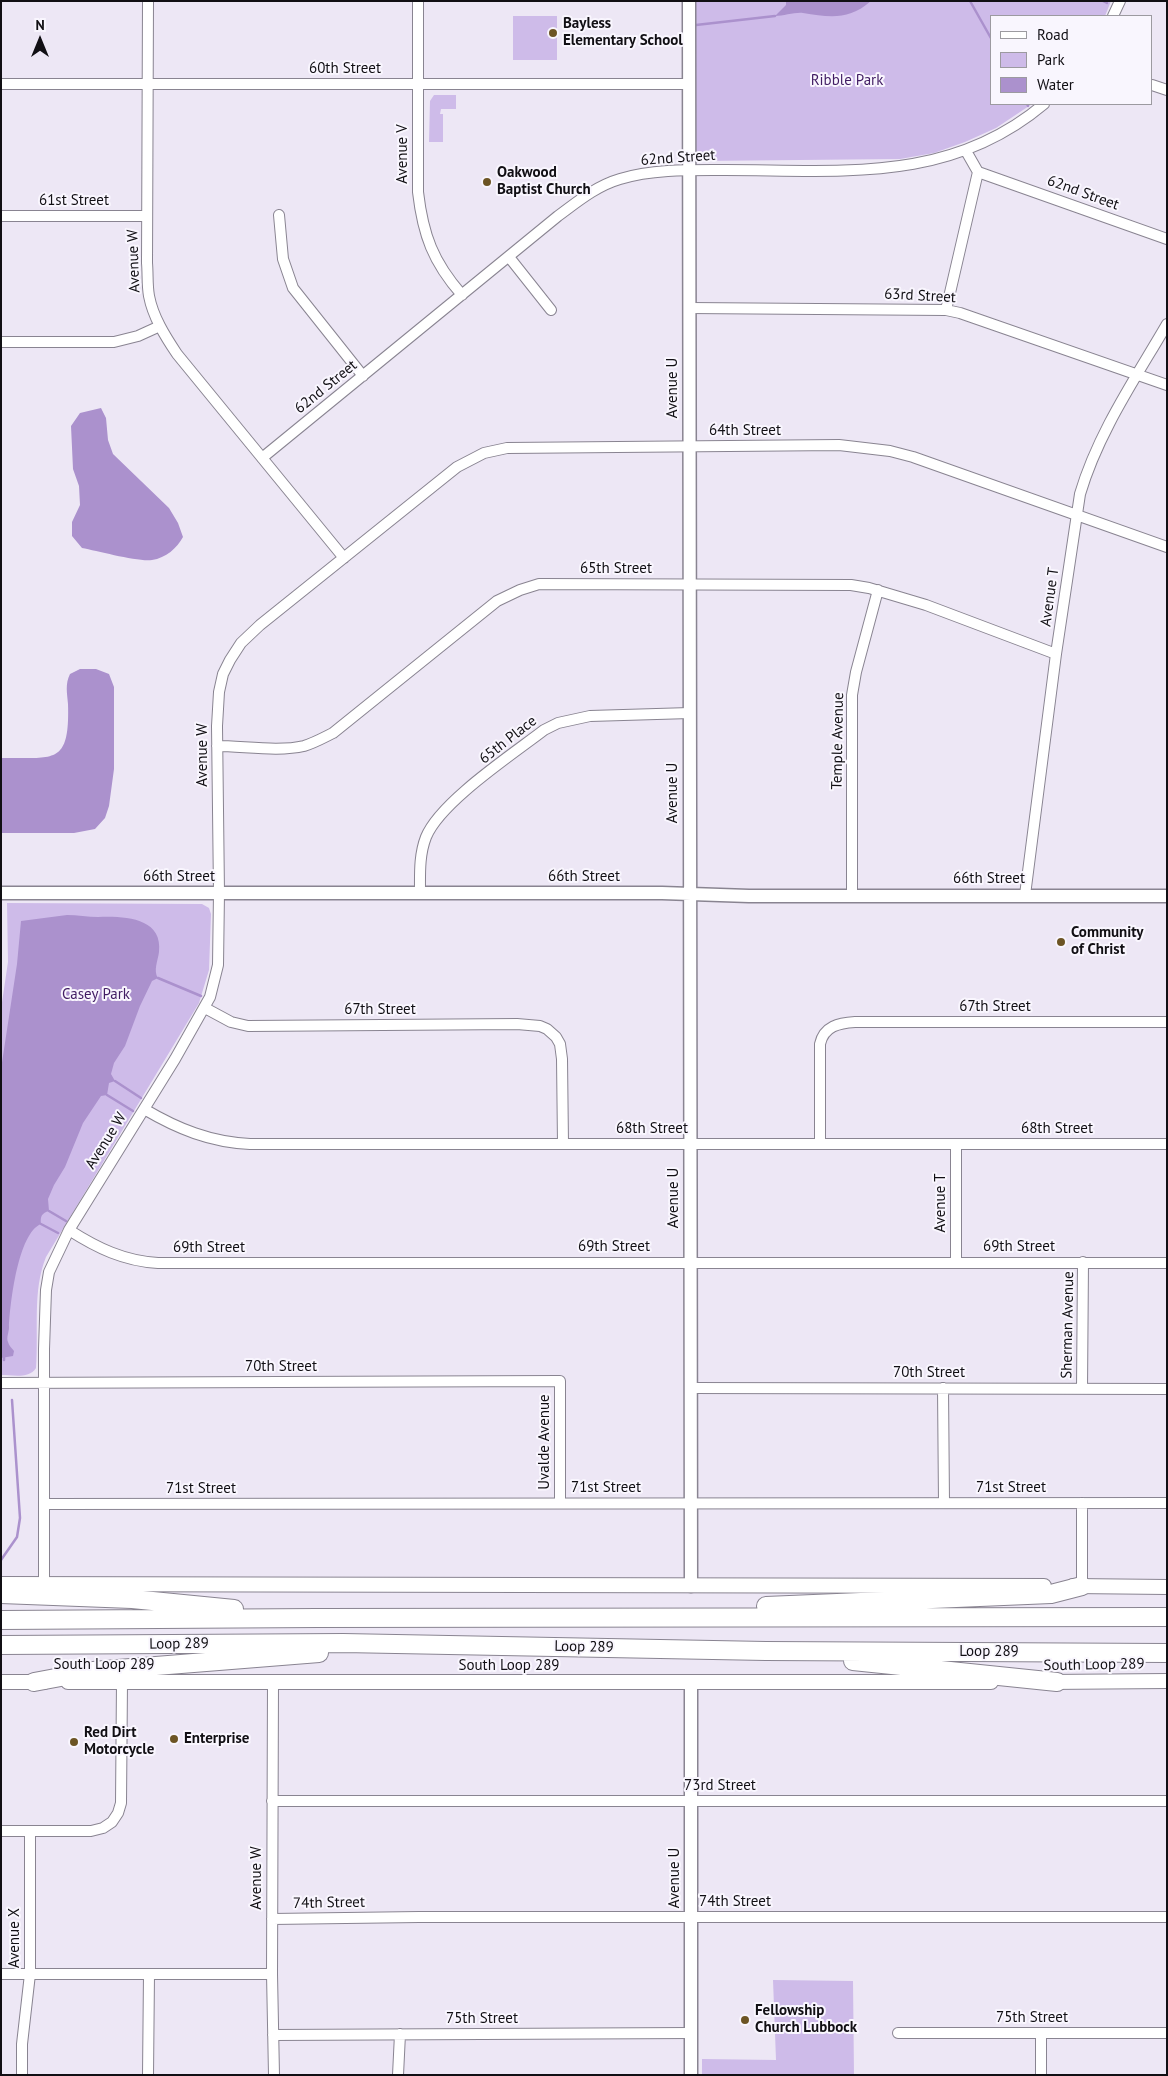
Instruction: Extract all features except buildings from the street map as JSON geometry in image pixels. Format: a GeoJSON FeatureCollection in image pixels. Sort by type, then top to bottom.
{"type":"FeatureCollection","features":[{"type":"Feature","properties":{"kind":"highway"},"geometry":{"type":"LineString","coordinates":[[555,1618],[681,1609],[1051,1594],[1082,1586]]}},
{"type":"Feature","properties":{"kind":"highway"},"geometry":{"type":"LineString","coordinates":[[1,1594],[132,1599],[317,1618]]}},
{"type":"Feature","properties":{"kind":"highway","name":"Loop 289"},"geometry":{"type":"LineString","coordinates":[[1,1620],[1167,1618]]}},
{"type":"Feature","properties":{"kind":"highway"},"geometry":{"type":"LineString","coordinates":[[34,1682],[93,1671],[320,1653],[344,1643]]}},
{"type":"Feature","properties":{"kind":"highway","name":"Loop 289"},"geometry":{"type":"LineString","coordinates":[[1,1645],[344,1643],[766,1650],[1167,1653]]}},
{"type":"Feature","properties":{"kind":"highway"},"geometry":{"type":"LineString","coordinates":[[766,1650],[1057,1682]]}},
{"type":"Feature","properties":{"kind":"main road"},"geometry":{"type":"LineString","coordinates":[[1,1584],[1167,1586]]}},
{"type":"Feature","properties":{"kind":"main road","name":"South Loop 289"},"geometry":{"type":"LineString","coordinates":[[1,1682],[1167,1681]]}},
{"type":"Feature","properties":{"kind":"street","name":"Avenue W"},"geometry":{"type":"LineString","coordinates":[[44,1584],[44,1383],[46,1290],[49,1272],[68,1230],[144,1109],[210,997],[218,965],[217,746],[219,692],[223,674],[241,643],[260,625],[344,558],[177,354],[160,326],[149,295],[147,216],[148,1]]}},
{"type":"Feature","properties":{"kind":"street","name":"Avenue V"},"geometry":{"type":"LineString","coordinates":[[418,1],[418,192],[422,222],[431,249],[444,273],[462,295]]}},
{"type":"Feature","properties":{"kind":"street","name":"Avenue U"},"geometry":{"type":"LineString","coordinates":[[689,1],[690,1586]]}},
{"type":"Feature","properties":{"kind":"street"},"geometry":{"type":"LineString","coordinates":[[1113,15],[1120,1]]}},
{"type":"Feature","properties":{"kind":"street","name":"60th Street"},"geometry":{"type":"LineString","coordinates":[[1,84],[689,84]]}},
{"type":"Feature","properties":{"kind":"street"},"geometry":{"type":"LineString","coordinates":[[1153,85],[1167,90]]}},
{"type":"Feature","properties":{"kind":"street"},"geometry":{"type":"LineString","coordinates":[[946,310],[978,172],[966,150],[1016,125],[1043,105]]}},
{"type":"Feature","properties":{"kind":"street","name":"62nd Street"},"geometry":{"type":"LineString","coordinates":[[262,458],[558,216],[594,190],[627,177],[652,172],[888,169],[933,161],[966,150]]}},
{"type":"Feature","properties":{"kind":"street","name":"62nd Street"},"geometry":{"type":"LineString","coordinates":[[978,172],[1167,239]]}},
{"type":"Feature","properties":{"kind":"street"},"geometry":{"type":"LineString","coordinates":[[279,215],[283,259],[293,288],[363,376]]}},
{"type":"Feature","properties":{"kind":"street","name":"61st Street"},"geometry":{"type":"LineString","coordinates":[[1,216],[147,216]]}},
{"type":"Feature","properties":{"kind":"street"},"geometry":{"type":"LineString","coordinates":[[509,257],[552,310]]}},
{"type":"Feature","properties":{"kind":"street","name":"63rd Street"},"geometry":{"type":"LineString","coordinates":[[689,308],[946,310],[1167,385]]}},
{"type":"Feature","properties":{"kind":"street","name":"Avenue T"},"geometry":{"type":"LineString","coordinates":[[1025,895],[1056,654],[1080,494],[1099,443],[1167,324]]}},
{"type":"Feature","properties":{"kind":"street"},"geometry":{"type":"LineString","coordinates":[[1,342],[114,342],[138,336],[160,326]]}},
{"type":"Feature","properties":{"kind":"street","name":"64th Street"},"geometry":{"type":"LineString","coordinates":[[344,558],[457,467],[484,453],[516,448],[839,445],[890,451],[913,457],[1167,547]]}},
{"type":"Feature","properties":{"kind":"street","name":"65th Street"},"geometry":{"type":"LineString","coordinates":[[217,746],[282,747],[302,746],[318,741],[333,733],[490,607],[520,590],[539,584],[851,585],[878,590],[926,605],[1056,654]]}},
{"type":"Feature","properties":{"kind":"street","name":"Temple Avenue"},"geometry":{"type":"LineString","coordinates":[[852,896],[852,695],[856,672],[878,590]]}},
{"type":"Feature","properties":{"kind":"street","name":"65th Place"},"geometry":{"type":"LineString","coordinates":[[420,893],[421,856],[426,836],[436,819],[454,801],[544,730],[558,723],[579,718],[690,713]]}},
{"type":"Feature","properties":{"kind":"street","name":"66th Street"},"geometry":{"type":"LineString","coordinates":[[1,893],[662,893],[690,896],[1167,896]]}},
{"type":"Feature","properties":{"kind":"street","name":"67th Street"},"geometry":{"type":"LineString","coordinates":[[205,1008],[231,1022],[248,1026],[530,1024],[547,1029],[556,1037],[560,1044],[562,1059],[563,1144]]}},
{"type":"Feature","properties":{"kind":"street","name":"67th Street"},"geometry":{"type":"LineString","coordinates":[[820,1143],[820,1053],[825,1032],[835,1025],[855,1022],[1167,1022]]}},
{"type":"Feature","properties":{"kind":"street","name":"68th Street"},"geometry":{"type":"LineString","coordinates":[[144,1109],[186,1131],[211,1140],[234,1144],[1167,1144]]}},
{"type":"Feature","properties":{"kind":"street","name":"Avenue T"},"geometry":{"type":"LineString","coordinates":[[956,1144],[956,1262]]}},
{"type":"Feature","properties":{"kind":"street","name":"69th Street"},"geometry":{"type":"LineString","coordinates":[[68,1230],[104,1250],[134,1260],[158,1263],[1167,1263]]}},
{"type":"Feature","properties":{"kind":"street","name":"Sherman Avenue"},"geometry":{"type":"LineString","coordinates":[[1082,1389],[1083,1262]]}},
{"type":"Feature","properties":{"kind":"street","name":"70th Street"},"geometry":{"type":"LineString","coordinates":[[1,1383],[560,1381]]}},
{"type":"Feature","properties":{"kind":"street","name":"Uvalde Avenue"},"geometry":{"type":"LineString","coordinates":[[560,1381],[560,1503]]}},
{"type":"Feature","properties":{"kind":"street","name":"70th Street"},"geometry":{"type":"LineString","coordinates":[[690,1388],[1167,1389]]}},
{"type":"Feature","properties":{"kind":"street"},"geometry":{"type":"LineString","coordinates":[[943,1388],[944,1503]]}},
{"type":"Feature","properties":{"kind":"street"},"geometry":{"type":"LineString","coordinates":[[1082,1503],[1082,1586]]}},
{"type":"Feature","properties":{"kind":"street","name":"71st Street"},"geometry":{"type":"LineString","coordinates":[[45,1504],[1167,1503]]}},
{"type":"Feature","properties":{"kind":"street"},"geometry":{"type":"LineString","coordinates":[[1,1831],[91,1831],[103,1828],[112,1822],[118,1813],[121,1803],[122,1682]]}},
{"type":"Feature","properties":{"kind":"street","name":"Avenue W"},"geometry":{"type":"LineString","coordinates":[[273,1682],[272,1974],[274,2075]]}},
{"type":"Feature","properties":{"kind":"street","name":"Avenue U"},"geometry":{"type":"LineString","coordinates":[[691,1682],[691,2075]]}},
{"type":"Feature","properties":{"kind":"street","name":"73rd Street"},"geometry":{"type":"LineString","coordinates":[[272,1801],[1167,1801]]}},
{"type":"Feature","properties":{"kind":"street","name":"Avenue X"},"geometry":{"type":"LineString","coordinates":[[22,2075],[22,2044],[30,1974],[30,1831]]}},
{"type":"Feature","properties":{"kind":"street","name":"74th Street"},"geometry":{"type":"LineString","coordinates":[[272,1919],[1167,1917]]}},
{"type":"Feature","properties":{"kind":"street"},"geometry":{"type":"LineString","coordinates":[[1,1974],[272,1974]]}},
{"type":"Feature","properties":{"kind":"street"},"geometry":{"type":"LineString","coordinates":[[148,2075],[149,1974]]}},
{"type":"Feature","properties":{"kind":"street","name":"75th Street"},"geometry":{"type":"LineString","coordinates":[[273,2035],[691,2033]]}},
{"type":"Feature","properties":{"kind":"street","name":"75th Street"},"geometry":{"type":"LineString","coordinates":[[898,2033],[1167,2033]]}},
{"type":"Feature","properties":{"kind":"street"},"geometry":{"type":"LineString","coordinates":[[1041,2033],[1041,2075]]}},
{"type":"Feature","properties":{"kind":"street"},"geometry":{"type":"LineString","coordinates":[[398,2075],[400,2034]]}},
{"type":"Feature","properties":{"kind":"green space","name":"Ribble Park"},"geometry":{"type":"Polygon","coordinates":[[[696,1],[1111,1],[1105,15],[990,15],[990,105],[1030,105],[996,128],[965,142],[934,153],[900,159],[699,161],[695,157],[696,1]]]}},
{"type":"Feature","properties":{"kind":"green space"},"geometry":{"type":"Polygon","coordinates":[[[513,16],[557,16],[557,60],[513,60],[513,16]]]}},
{"type":"Feature","properties":{"kind":"green space"},"geometry":{"type":"Polygon","coordinates":[[[434,95],[456,95],[456,109],[441,109],[440,114],[443,114],[443,142],[429,142],[430,101],[434,95]]]}},
{"type":"Feature","properties":{"kind":"green space","name":"Casey Park"},"geometry":{"type":"Polygon","coordinates":[[[7,903],[202,904],[209,908],[211,914],[209,970],[199,1003],[46,1257],[37,1297],[36,1368],[29,1374],[20,1376],[1,1375],[1,1009],[8,962],[7,903]]]}},
{"type":"Feature","properties":{"kind":"green space"},"geometry":{"type":"Polygon","coordinates":[[[773,1980],[853,1981],[854,2075],[702,2075],[702,2059],[776,2060],[773,1980]]]}},
{"type":"Feature","properties":{"kind":"water"},"geometry":{"type":"Polygon","coordinates":[[[786,1],[871,1],[846,15],[821,16],[800,13],[775,16],[786,5],[786,1]]]}},
{"type":"Feature","properties":{"kind":"water"},"geometry":{"type":"Polygon","coordinates":[[[101,408],[106,418],[108,440],[113,454],[169,508],[178,523],[183,537],[174,549],[162,557],[152,560],[137,559],[82,548],[72,536],[72,522],[80,505],[79,486],[73,469],[71,426],[80,413],[101,408]]]}},
{"type":"Feature","properties":{"kind":"water"},"geometry":{"type":"Polygon","coordinates":[[[80,669],[96,669],[109,674],[114,687],[114,769],[109,806],[105,818],[95,829],[74,833],[1,833],[1,758],[46,757],[55,754],[61,749],[66,739],[68,724],[67,681],[70,674],[80,669]]]}},
{"type":"Feature","properties":{"kind":"water","name":"Casey Park"},"geometry":{"type":"Polygon","coordinates":[[[67,915],[129,918],[148,925],[155,932],[159,940],[156,969],[158,978],[152,981],[125,1046],[114,1063],[111,1074],[115,1081],[109,1083],[107,1095],[101,1096],[83,1123],[65,1167],[48,1199],[49,1211],[42,1215],[41,1224],[33,1230],[26,1241],[17,1270],[11,1302],[7,1339],[14,1351],[13,1356],[1,1358],[1,1069],[17,964],[21,921],[67,915]]]}},
{"type":"Feature","properties":{"kind":"waterway"},"geometry":{"type":"LineString","coordinates":[[970,1],[990,36]]}},
{"type":"Feature","properties":{"kind":"waterway"},"geometry":{"type":"LineString","coordinates":[[1103,1],[1107,3]]}},
{"type":"Feature","properties":{"kind":"waterway"},"geometry":{"type":"LineString","coordinates":[[696,25],[775,16]]}},
{"type":"Feature","properties":{"kind":"waterway"},"geometry":{"type":"LineString","coordinates":[[158,978],[201,996]]}},
{"type":"Feature","properties":{"kind":"waterway"},"geometry":{"type":"LineString","coordinates":[[115,1081],[141,1098]]}},
{"type":"Feature","properties":{"kind":"waterway"},"geometry":{"type":"LineString","coordinates":[[107,1095],[133,1111]]}},
{"type":"Feature","properties":{"kind":"waterway"},"geometry":{"type":"LineString","coordinates":[[49,1211],[66,1221]]}},
{"type":"Feature","properties":{"kind":"waterway"},"geometry":{"type":"LineString","coordinates":[[41,1224],[58,1233]]}},
{"type":"Feature","properties":{"kind":"waterway"},"geometry":{"type":"LineString","coordinates":[[1,1560],[17,1537],[20,1518],[12,1400]]}},
{"type":"Feature","properties":{"kind":"place","name":"Bayless Elementary School"},"geometry":{"type":"Point","coordinates":[553,33]}},
{"type":"Feature","properties":{"kind":"place","name":"Oakwood Baptist Church"},"geometry":{"type":"Point","coordinates":[487,182]}},
{"type":"Feature","properties":{"kind":"place","name":"Community of Christ"},"geometry":{"type":"Point","coordinates":[1061,942]}},
{"type":"Feature","properties":{"kind":"place","name":"Enterprise"},"geometry":{"type":"Point","coordinates":[174,1739]}},
{"type":"Feature","properties":{"kind":"place","name":"Red Dirt Motorcycle"},"geometry":{"type":"Point","coordinates":[74,1742]}},
{"type":"Feature","properties":{"kind":"place","name":"Fellowship Church Lubbock"},"geometry":{"type":"Point","coordinates":[745,2020]}}]}
